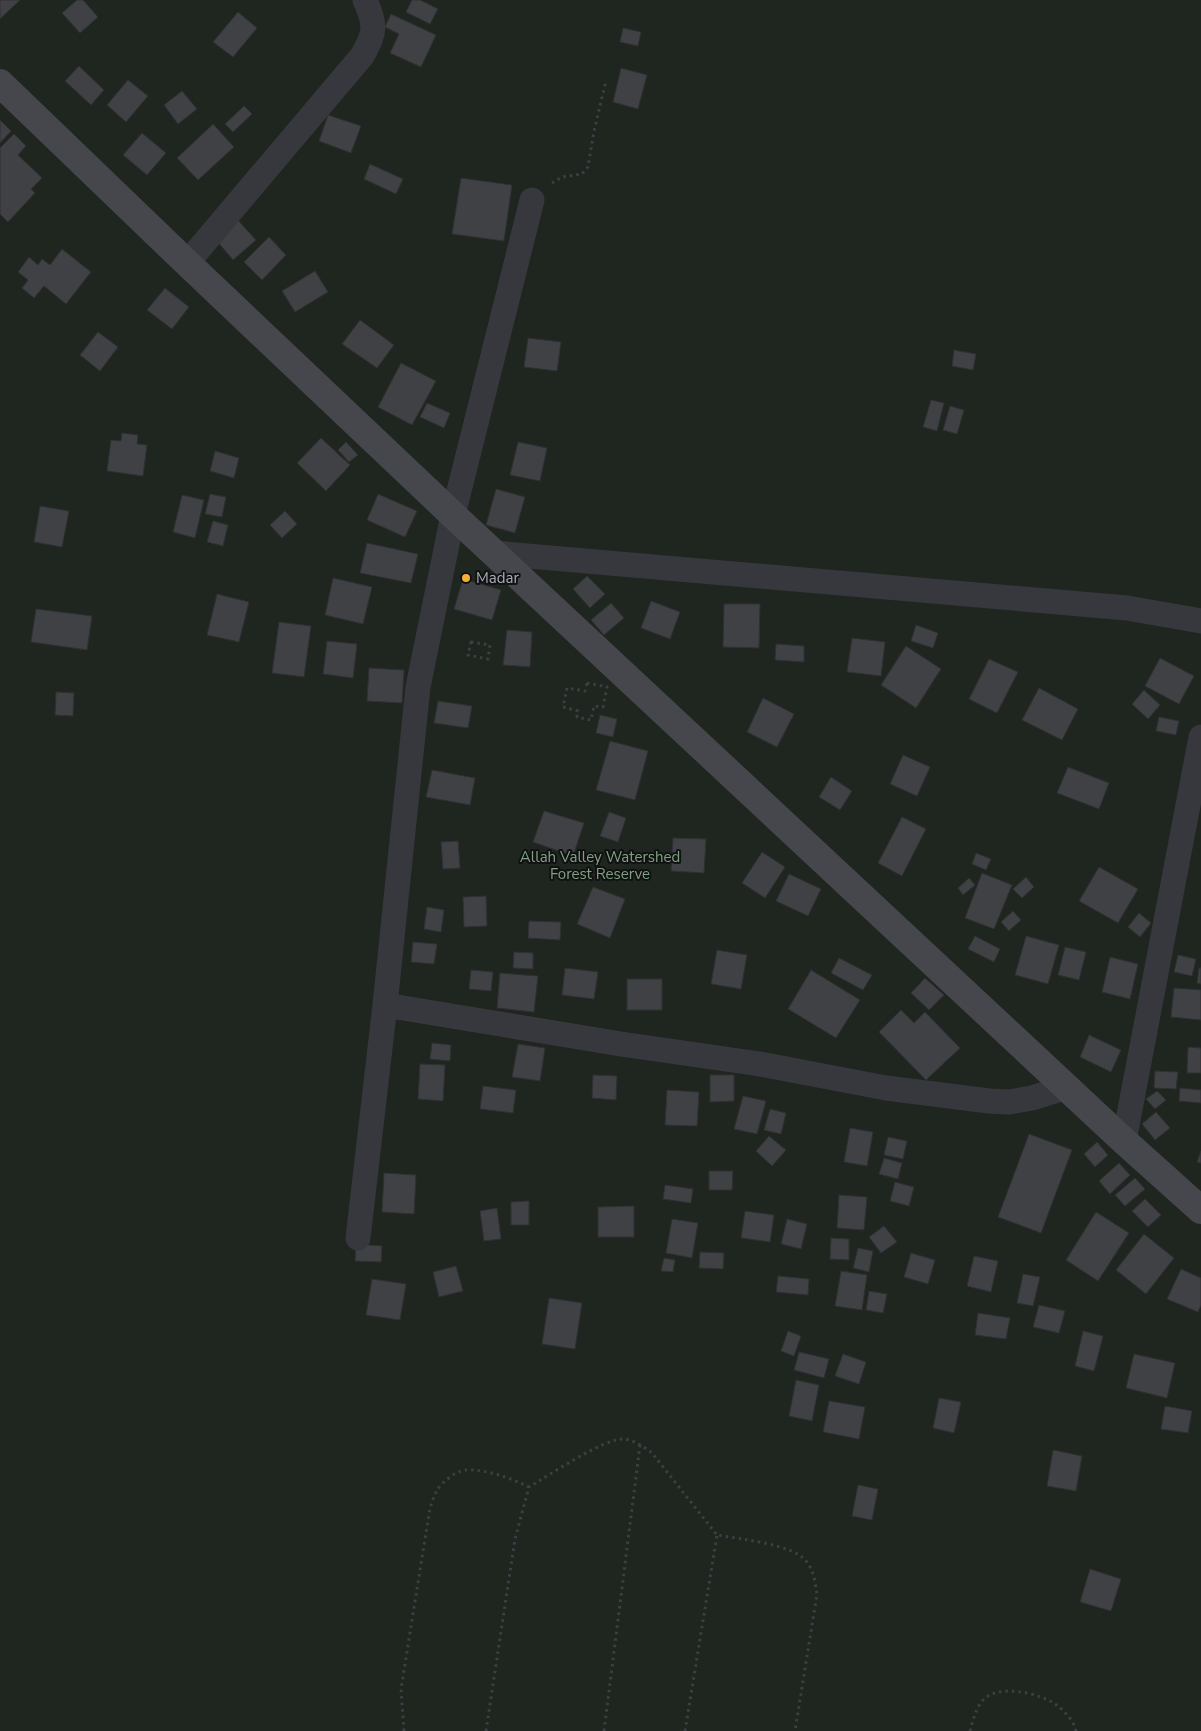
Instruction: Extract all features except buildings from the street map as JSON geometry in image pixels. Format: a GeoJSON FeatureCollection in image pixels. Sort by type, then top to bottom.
{"type":"FeatureCollection","features":[{"type":"Feature","properties":{"kind":"street"},"geometry":{"type":"LineString","coordinates":[[187,263],[362,56],[370,42],[374,20],[365,0]]}},
{"type":"Feature","properties":{"kind":"street"},"geometry":{"type":"LineString","coordinates":[[0,83],[453,515],[1124,1141],[1201,1210]]}},
{"type":"Feature","properties":{"kind":"street"},"geometry":{"type":"LineString","coordinates":[[358,1238],[385,1005],[418,687],[453,515],[532,200]]}},
{"type":"Feature","properties":{"kind":"street"},"geometry":{"type":"LineString","coordinates":[[494,553],[1127,608],[1201,621]]}},
{"type":"Feature","properties":{"kind":"street"},"geometry":{"type":"LineString","coordinates":[[1124,1141],[1201,737]]}},
{"type":"Feature","properties":{"kind":"street"},"geometry":{"type":"LineString","coordinates":[[385,1005],[621,1044],[760,1064],[886,1088],[989,1101],[1009,1102],[1032,1098],[1067,1086]]}},
{"type":"Feature","properties":{"kind":"path"},"geometry":{"type":"LineString","coordinates":[[532,200],[539,191],[562,177],[582,174],[588,167],[594,131],[606,81]]}},
{"type":"Feature","properties":{"kind":"path"},"geometry":{"type":"LineString","coordinates":[[471,642],[490,645],[488,659],[468,655],[471,642]]}},
{"type":"Feature","properties":{"kind":"path"},"geometry":{"type":"LineString","coordinates":[[587,683],[608,687],[603,708],[594,706],[591,720],[577,717],[578,711],[563,707],[567,688],[585,691],[587,683]]}},
{"type":"Feature","properties":{"kind":"path"},"geometry":{"type":"LineString","coordinates":[[486,1731],[515,1539],[529,1487],[600,1446],[623,1439],[640,1444],[652,1453],[718,1535],[767,1544],[788,1550],[806,1560],[813,1574],[817,1594],[795,1731]]}},
{"type":"Feature","properties":{"kind":"path"},"geometry":{"type":"LineString","coordinates":[[604,1731],[640,1444]]}},
{"type":"Feature","properties":{"kind":"path"},"geometry":{"type":"LineString","coordinates":[[404,1731],[401,1689],[430,1508],[438,1489],[449,1478],[464,1470],[508,1478],[529,1487]]}},
{"type":"Feature","properties":{"kind":"path"},"geometry":{"type":"LineString","coordinates":[[686,1731],[718,1535]]}},
{"type":"Feature","properties":{"kind":"path"},"geometry":{"type":"LineString","coordinates":[[970,1731],[974,1717],[985,1698],[1000,1691],[1029,1693],[1055,1704],[1068,1715],[1076,1731]]}},
{"type":"Feature","properties":{"kind":"green space","name":"Allah Valley Watershed Forest Reserve"},"geometry":{"type":"Polygon","coordinates":[[[0,0],[1201,0],[1201,1731],[0,1731],[0,0]]]}},
{"type":"Feature","properties":{"kind":"place","name":"Madar"},"geometry":{"type":"Point","coordinates":[466,578]}}]}
